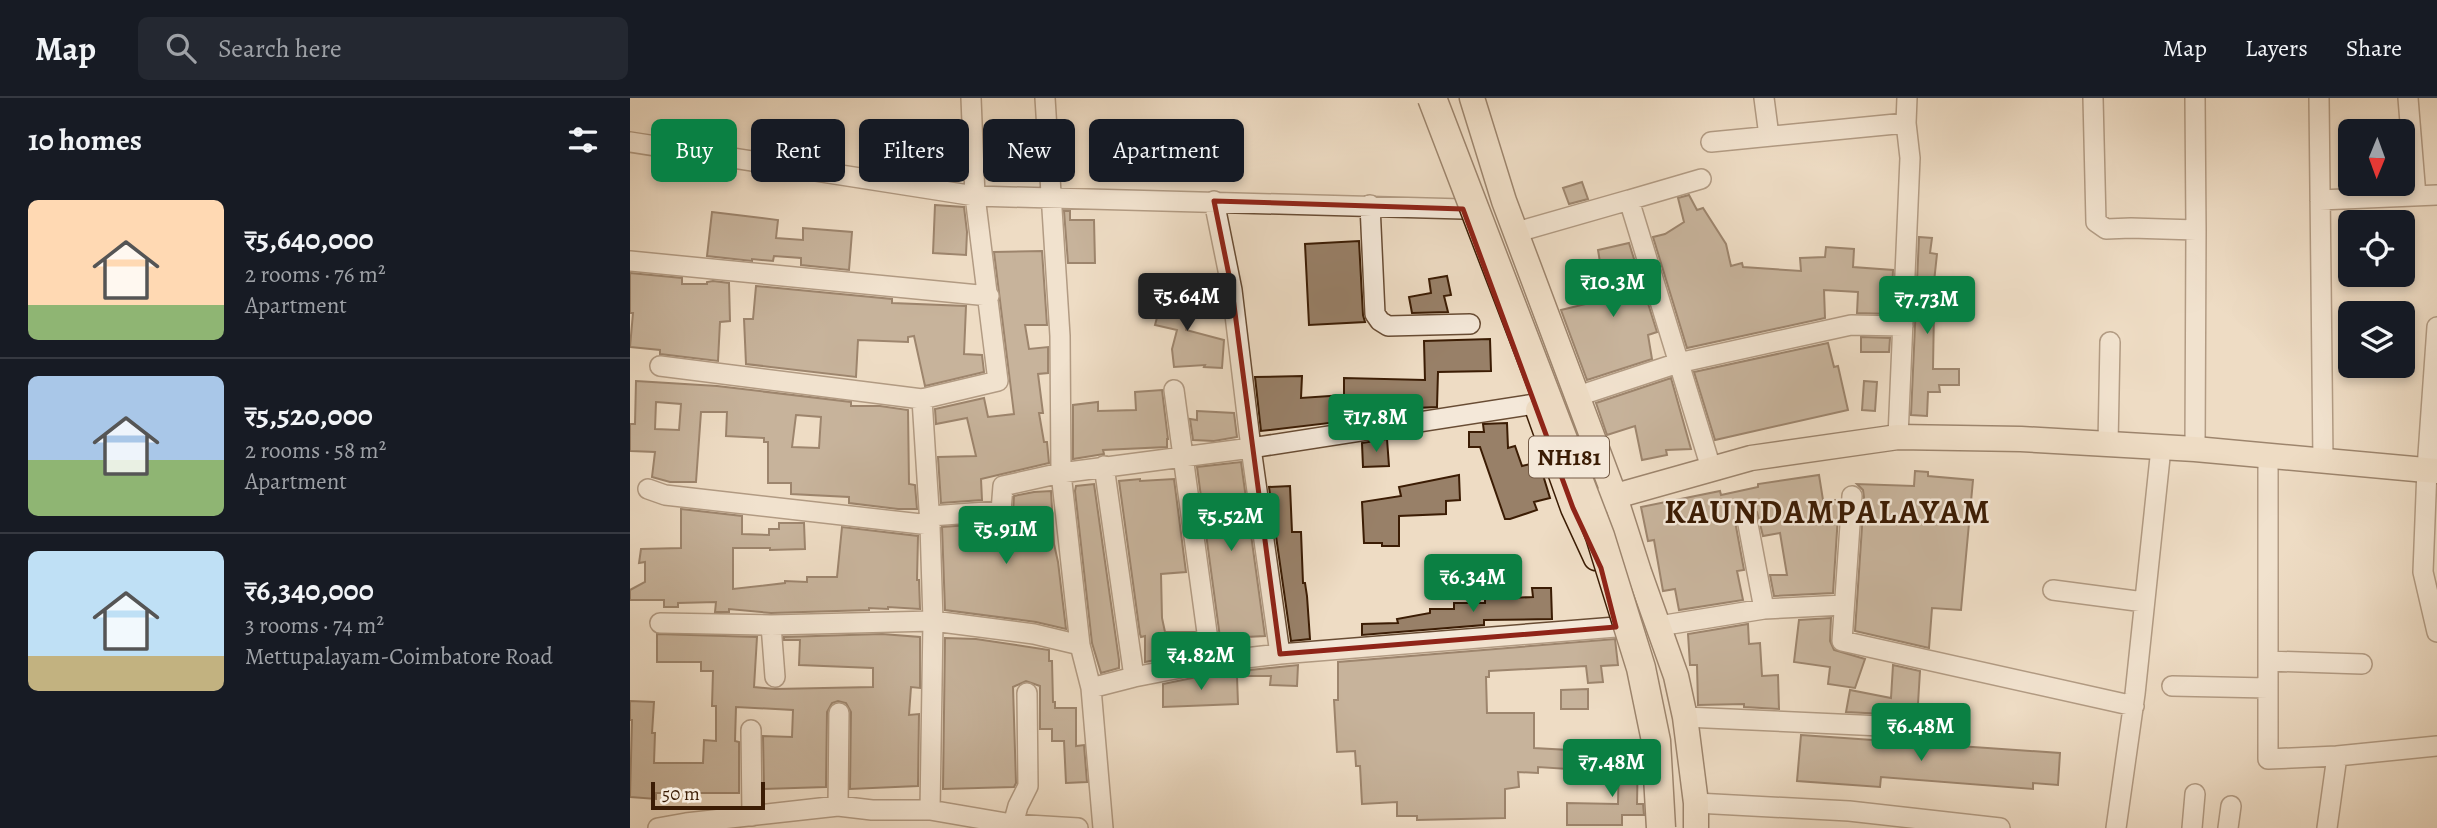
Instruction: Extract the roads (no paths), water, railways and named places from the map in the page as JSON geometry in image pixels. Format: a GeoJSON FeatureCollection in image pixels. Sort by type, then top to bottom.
{"type":"FeatureCollection","features":[{"type":"Feature","properties":{"kind":"highway","name":"NH181"},"geometry":{"type":"LineString","coordinates":[[1432,98],[1600,537],[1642,668],[1656,741],[1661,828]]}},
{"type":"Feature","properties":{"kind":"highway","name":"NH181"},"geometry":{"type":"LineString","coordinates":[[1469,98],[1650,639],[1669,727],[1678,828]]}},
{"type":"Feature","properties":{"kind":"main road"},"geometry":{"type":"LineString","coordinates":[[1420,98],[1573,509],[1601,568],[1644,739],[1651,828]]}},
{"type":"Feature","properties":{"kind":"main road"},"geometry":{"type":"LineString","coordinates":[[1469,98],[1504,201],[1615,497],[1676,676],[1685,717],[1696,803],[1696,828]]}},
{"type":"Feature","properties":{"kind":"main road"},"geometry":{"type":"LineString","coordinates":[[1573,509],[1751,458],[1898,437],[2021,439],[2195,449],[2432,470]]}},
{"type":"Feature","properties":{"kind":"street"},"geometry":{"type":"LineString","coordinates":[[660,366],[922,399],[998,382],[975,196],[971,98]]}},
{"type":"Feature","properties":{"kind":"street"},"geometry":{"type":"LineString","coordinates":[[1045,98],[1060,336],[1061,473],[1080,645],[1091,688],[1103,828]]}},
{"type":"Feature","properties":{"kind":"street"},"geometry":{"type":"LineString","coordinates":[[1764,98],[1769,136]]}},
{"type":"Feature","properties":{"kind":"street"},"geometry":{"type":"LineString","coordinates":[[1898,437],[1910,159],[1906,123],[1907,98]]}},
{"type":"Feature","properties":{"kind":"street"},"geometry":{"type":"LineString","coordinates":[[2093,98],[2096,222],[2106,229],[2196,230]]}},
{"type":"Feature","properties":{"kind":"street"},"geometry":{"type":"LineString","coordinates":[[2195,98],[2195,449]]}},
{"type":"Feature","properties":{"kind":"street"},"geometry":{"type":"LineString","coordinates":[[2319,98],[2323,460]]}},
{"type":"Feature","properties":{"kind":"street"},"geometry":{"type":"LineString","coordinates":[[2408,98],[2416,196]]}},
{"type":"Feature","properties":{"kind":"street"},"geometry":{"type":"LineString","coordinates":[[1711,142],[1906,123]]}},
{"type":"Feature","properties":{"kind":"street"},"geometry":{"type":"LineString","coordinates":[[630,142],[975,196],[1463,209]]}},
{"type":"Feature","properties":{"kind":"street"},"geometry":{"type":"LineString","coordinates":[[1517,232],[1701,179]]}},
{"type":"Feature","properties":{"kind":"street"},"geometry":{"type":"LineString","coordinates":[[2320,200],[2437,195]]}},
{"type":"Feature","properties":{"kind":"street"},"geometry":{"type":"LineString","coordinates":[[1629,200],[1711,468]]}},
{"type":"Feature","properties":{"kind":"street"},"geometry":{"type":"LineString","coordinates":[[1214,201],[1232,290],[1280,654]]}},
{"type":"Feature","properties":{"kind":"street"},"geometry":{"type":"LineString","coordinates":[[1370,205],[1376,314],[1380,321],[1388,326],[1470,324]]}},
{"type":"Feature","properties":{"kind":"street"},"geometry":{"type":"LineString","coordinates":[[630,261],[989,296]]}},
{"type":"Feature","properties":{"kind":"street"},"geometry":{"type":"LineString","coordinates":[[1578,396],[1678,363],[1851,324],[1903,326]]}},
{"type":"Feature","properties":{"kind":"street"},"geometry":{"type":"LineString","coordinates":[[2437,327],[2431,541],[2423,572],[2437,632]]}},
{"type":"Feature","properties":{"kind":"street"},"geometry":{"type":"LineString","coordinates":[[2108,444],[2110,342]]}},
{"type":"Feature","properties":{"kind":"street"},"geometry":{"type":"LineString","coordinates":[[1174,390],[1211,662]]}},
{"type":"Feature","properties":{"kind":"street"},"geometry":{"type":"LineString","coordinates":[[922,399],[933,621],[930,810]]}},
{"type":"Feature","properties":{"kind":"street"},"geometry":{"type":"LineString","coordinates":[[648,489],[666,495],[930,521],[1001,511],[1003,486],[1061,473],[1535,404]]}},
{"type":"Feature","properties":{"kind":"street"},"geometry":{"type":"LineString","coordinates":[[2116,828],[2134,706],[2161,448]]}},
{"type":"Feature","properties":{"kind":"street"},"geometry":{"type":"LineString","coordinates":[[2268,456],[2268,759],[2337,756],[2437,746]]}},
{"type":"Feature","properties":{"kind":"street"},"geometry":{"type":"LineString","coordinates":[[1104,466],[1134,677]]}},
{"type":"Feature","properties":{"kind":"street"},"geometry":{"type":"LineString","coordinates":[[1852,496],[1842,641],[2134,706]]}},
{"type":"Feature","properties":{"kind":"street"},"geometry":{"type":"LineString","coordinates":[[1747,519],[1763,609]]}},
{"type":"Feature","properties":{"kind":"street"},"geometry":{"type":"LineString","coordinates":[[2053,590],[2144,602]]}},
{"type":"Feature","properties":{"kind":"street"},"geometry":{"type":"LineString","coordinates":[[1659,626],[1763,609],[1844,605]]}},
{"type":"Feature","properties":{"kind":"street"},"geometry":{"type":"LineString","coordinates":[[660,623],[771,625],[933,621],[1034,634],[1080,645]]}},
{"type":"Feature","properties":{"kind":"street"},"geometry":{"type":"LineString","coordinates":[[771,625],[775,677]]}},
{"type":"Feature","properties":{"kind":"street"},"geometry":{"type":"LineString","coordinates":[[1091,688],[1211,662],[1616,626]]}},
{"type":"Feature","properties":{"kind":"street"},"geometry":{"type":"LineString","coordinates":[[2268,661],[2362,664]]}},
{"type":"Feature","properties":{"kind":"street"},"geometry":{"type":"LineString","coordinates":[[2172,686],[2268,688]]}},
{"type":"Feature","properties":{"kind":"street"},"geometry":{"type":"LineString","coordinates":[[1012,826],[1028,786],[1027,692]]}},
{"type":"Feature","properties":{"kind":"street"},"geometry":{"type":"LineString","coordinates":[[838,806],[839,713]]}},
{"type":"Feature","properties":{"kind":"street"},"geometry":{"type":"LineString","coordinates":[[1685,717],[1903,727]]}},
{"type":"Feature","properties":{"kind":"street"},"geometry":{"type":"LineString","coordinates":[[751,730],[751,816]]}},
{"type":"Feature","properties":{"kind":"street"},"geometry":{"type":"LineString","coordinates":[[2327,828],[2337,756]]}},
{"type":"Feature","properties":{"kind":"street"},"geometry":{"type":"LineString","coordinates":[[2192,828],[2195,794]]}},
{"type":"Feature","properties":{"kind":"street"},"geometry":{"type":"LineString","coordinates":[[1696,803],[1849,811],[2000,828]]}},
{"type":"Feature","properties":{"kind":"street"},"geometry":{"type":"LineString","coordinates":[[658,828],[686,822],[838,806],[909,818],[930,810],[1012,826],[1078,828]]}},
{"type":"Feature","properties":{"kind":"street"},"geometry":{"type":"LineString","coordinates":[[2228,828],[2231,806]]}},
{"type":"Feature","properties":{"kind":"street"},"geometry":{"type":"LineString","coordinates":[[712,828],[751,816]]}},
{"type":"Feature","properties":{"kind":"district","name":"KAUNDAMPALAYAM"},"geometry":{"type":"Point","coordinates":[1828,511]}}]}
